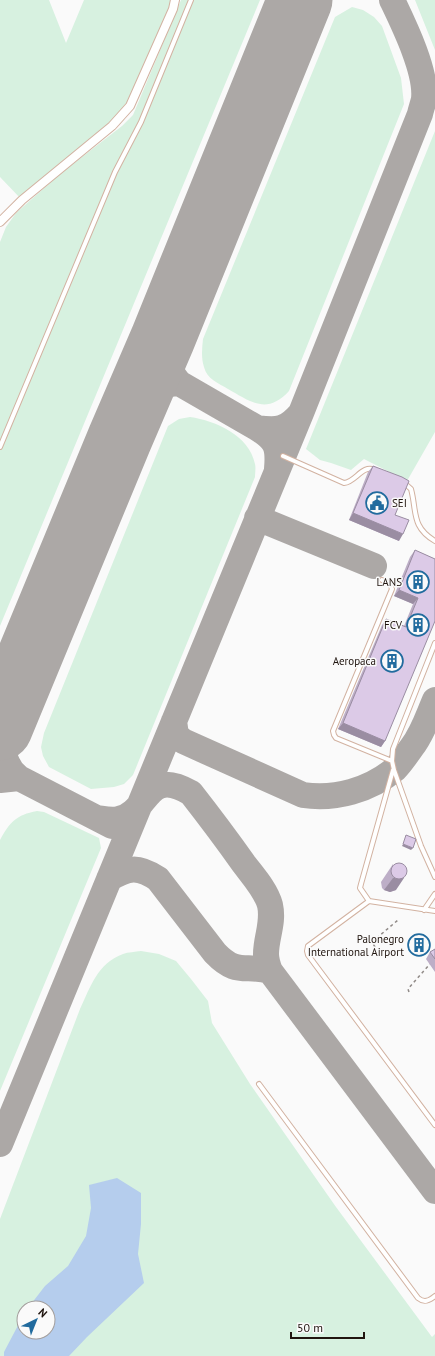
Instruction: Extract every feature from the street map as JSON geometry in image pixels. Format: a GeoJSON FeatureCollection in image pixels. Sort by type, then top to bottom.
{"type":"FeatureCollection","features":[{"type":"Feature","properties":{"kind":"street"},"geometry":{"type":"LineString","coordinates":[[0,222],[18,204],[123,116],[130,106],[173,9],[175,0]]}},
{"type":"Feature","properties":{"kind":"lane"},"geometry":{"type":"LineString","coordinates":[[0,447],[115,172],[141,122],[191,0]]}},
{"type":"Feature","properties":{"kind":"lane"},"geometry":{"type":"LineString","coordinates":[[283,456],[344,483],[348,483],[365,469],[371,468],[377,471]]}},
{"type":"Feature","properties":{"kind":"lane"},"geometry":{"type":"LineString","coordinates":[[397,479],[408,485],[411,489],[415,518],[424,531],[435,541]]}},
{"type":"Feature","properties":{"kind":"lane"},"geometry":{"type":"LineString","coordinates":[[382,580],[390,584],[392,589],[333,731],[336,738],[392,761]]}},
{"type":"Feature","properties":{"kind":"lane"},"geometry":{"type":"LineString","coordinates":[[435,643],[392,749],[394,770],[421,846],[435,877]]}},
{"type":"Feature","properties":{"kind":"lane"},"geometry":{"type":"LineString","coordinates":[[369,901],[360,888],[360,884],[394,770]]}},
{"type":"Feature","properties":{"kind":"lane"},"geometry":{"type":"LineString","coordinates":[[424,910],[435,894]]}},
{"type":"Feature","properties":{"kind":"lane"},"geometry":{"type":"LineString","coordinates":[[435,911],[369,901],[308,946],[307,951],[308,955],[435,1125]]}},
{"type":"Feature","properties":{"kind":"lane"},"geometry":{"type":"LineString","coordinates":[[259,1084],[418,1298],[426,1302],[435,1296]]}},
{"type":"Feature","properties":{"kind":"path"},"geometry":{"type":"LineString","coordinates":[[375,947],[372,942],[398,920]]}},
{"type":"Feature","properties":{"kind":"path"},"geometry":{"type":"LineString","coordinates":[[409,992],[408,989],[430,964]]}},
{"type":"Feature","properties":{"kind":"green space"},"geometry":{"type":"Polygon","coordinates":[[[0,0],[49,0],[66,43],[84,0],[175,0],[130,106],[22,200],[0,177],[0,0]]]}},
{"type":"Feature","properties":{"kind":"green space"},"geometry":{"type":"Polygon","coordinates":[[[181,0],[260,0],[0,626],[0,242],[6,227],[16,213],[60,174],[122,126],[133,115],[181,0]]]}},
{"type":"Feature","properties":{"kind":"green space"},"geometry":{"type":"Polygon","coordinates":[[[415,0],[435,0],[435,50],[415,0]]]}},
{"type":"Feature","properties":{"kind":"green space"},"geometry":{"type":"Polygon","coordinates":[[[352,7],[363,10],[374,17],[382,26],[401,78],[404,104],[289,391],[273,403],[259,404],[236,394],[210,378],[205,371],[202,360],[203,339],[335,17],[352,7]]]}},
{"type":"Feature","properties":{"kind":"green space"},"geometry":{"type":"Polygon","coordinates":[[[435,131],[435,432],[407,481],[364,459],[351,470],[320,460],[306,449],[435,131]]]}},
{"type":"Feature","properties":{"kind":"green space"},"geometry":{"type":"Polygon","coordinates":[[[190,417],[220,426],[239,437],[252,454],[255,466],[255,477],[133,775],[124,784],[114,787],[91,789],[49,767],[43,756],[41,747],[44,733],[168,426],[179,419],[190,417]]]}},
{"type":"Feature","properties":{"kind":"green space"},"geometry":{"type":"Polygon","coordinates":[[[37,811],[44,812],[99,838],[101,848],[0,1091],[0,840],[14,820],[37,811]]]}},
{"type":"Feature","properties":{"kind":"green space"},"geometry":{"type":"Polygon","coordinates":[[[141,951],[159,954],[176,961],[208,1001],[212,1023],[250,1084],[336,1207],[432,1337],[435,1334],[435,1356],[0,1356],[0,1219],[80,1009],[92,984],[101,970],[114,958],[125,953],[141,951]]]}},
{"type":"Feature","properties":{"kind":"water"},"geometry":{"type":"Polygon","coordinates":[[[117,1178],[141,1193],[141,1224],[138,1254],[144,1283],[69,1356],[4,1356],[4,1352],[16,1329],[16,1340],[56,1340],[56,1300],[34,1300],[45,1286],[68,1266],[86,1236],[91,1208],[89,1185],[117,1178]]]}},
{"type":"Feature","properties":{"kind":"building","name":"SEI"},"geometry":{"type":"Polygon","coordinates":[[[373,466],[409,481],[395,515],[409,520],[403,534],[353,513],[373,466]]]}},
{"type":"Feature","properties":{"kind":"building"},"geometry":{"type":"Polygon","coordinates":[[[415,550],[435,559],[435,621],[385,741],[343,723],[386,619],[406,627],[418,598],[399,590],[415,550]]]}},
{"type":"Feature","properties":{"kind":"building"},"geometry":{"type":"Polygon","coordinates":[[[406,835],[416,839],[413,848],[403,844],[406,835]]]}},
{"type":"Feature","properties":{"kind":"building"},"geometry":{"type":"Polygon","coordinates":[[[396,863],[402,863],[407,868],[405,877],[402,879],[396,879],[391,874],[391,868],[396,863]]]}},
{"type":"Feature","properties":{"kind":"building"},"geometry":{"type":"Polygon","coordinates":[[[435,949],[435,959],[430,952],[435,949]]]}},
{"type":"Feature","properties":{"kind":"taxiway"},"geometry":{"type":"LineString","coordinates":[[0,1144],[301,413],[420,114],[424,99],[422,76],[414,49],[392,0]]}},
{"type":"Feature","properties":{"kind":"taxiway"},"geometry":{"type":"LineString","coordinates":[[136,401],[151,389],[179,383],[166,362],[163,338]]}},
{"type":"Feature","properties":{"kind":"taxiway"},"geometry":{"type":"LineString","coordinates":[[179,383],[257,428]]}},
{"type":"Feature","properties":{"kind":"taxiway"},"geometry":{"type":"LineString","coordinates":[[277,469],[277,449],[275,444],[268,436],[257,428],[281,428],[291,423],[301,413]]}},
{"type":"Feature","properties":{"kind":"taxiway"},"geometry":{"type":"LineString","coordinates":[[257,518],[374,566]]}},
{"type":"Feature","properties":{"kind":"taxiway"},"geometry":{"type":"LineString","coordinates":[[174,721],[176,735],[183,741],[303,795],[340,795],[375,783],[395,769],[416,742],[435,700]]}},
{"type":"Feature","properties":{"kind":"taxiway"},"geometry":{"type":"LineString","coordinates":[[0,780],[19,778],[13,772],[5,758],[1,727]]}},
{"type":"Feature","properties":{"kind":"taxiway"},"geometry":{"type":"LineString","coordinates":[[19,778],[112,826]]}},
{"type":"Feature","properties":{"kind":"taxiway"},"geometry":{"type":"LineString","coordinates":[[97,818],[116,820],[129,815],[137,808],[149,793],[156,788],[165,785],[176,786],[191,793],[266,894],[271,912],[266,948],[267,963],[270,971]]}},
{"type":"Feature","properties":{"kind":"taxiway"},"geometry":{"type":"LineString","coordinates":[[109,879],[128,870],[139,870],[151,875],[158,879],[215,953],[229,965],[241,968],[270,971],[435,1191]]}},
{"type":"Feature","properties":{"kind":"runway"},"geometry":{"type":"LineString","coordinates":[[0,728],[163,338],[300,0]]}},
{"type":"Feature","properties":{"kind":"place","name":"SEI"},"geometry":{"type":"Point","coordinates":[377,503]}},
{"type":"Feature","properties":{"kind":"place","name":"LANS"},"geometry":{"type":"Point","coordinates":[418,582]}},
{"type":"Feature","properties":{"kind":"place","name":"FCV"},"geometry":{"type":"Point","coordinates":[418,625]}},
{"type":"Feature","properties":{"kind":"place","name":"Aeropaca"},"geometry":{"type":"Point","coordinates":[392,661]}},
{"type":"Feature","properties":{"kind":"place","name":"Palonegro International Airport"},"geometry":{"type":"Point","coordinates":[419,945]}}]}
